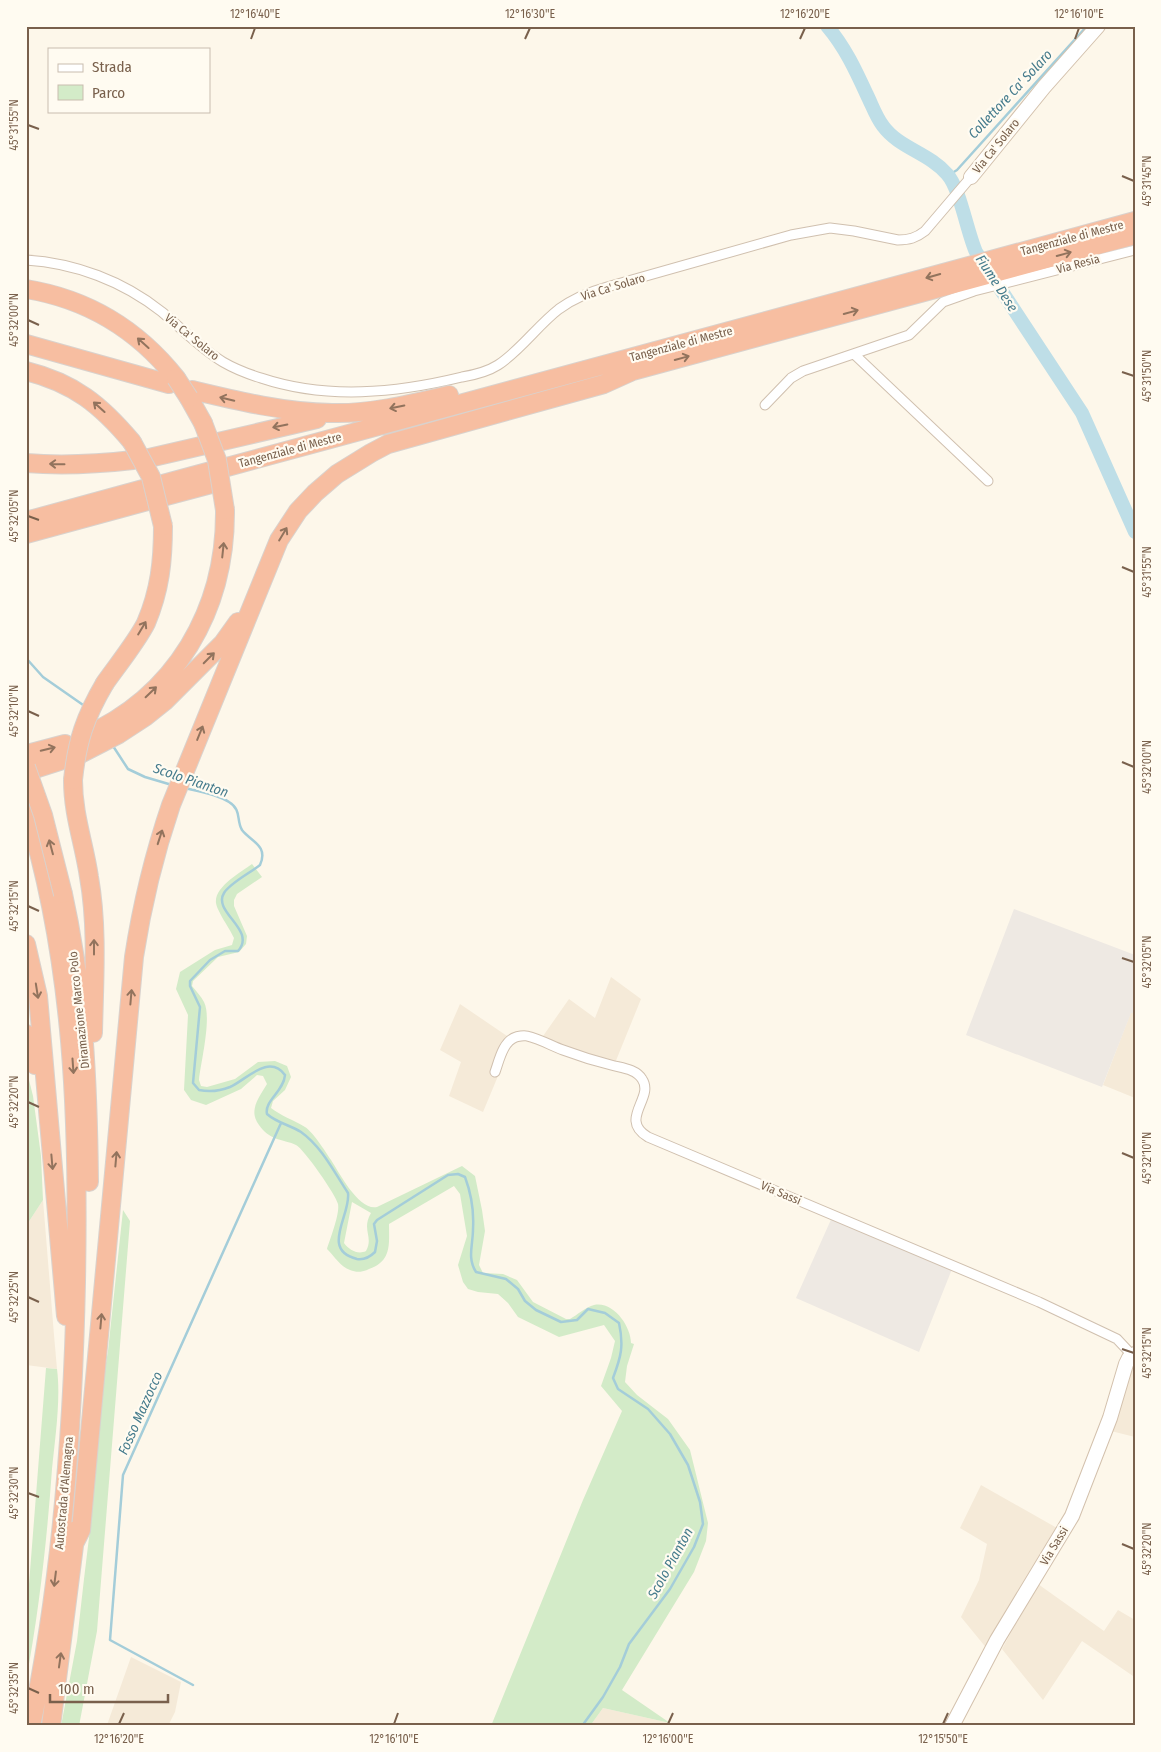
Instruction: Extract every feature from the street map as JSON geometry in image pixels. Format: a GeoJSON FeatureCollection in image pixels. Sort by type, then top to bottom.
{"type":"FeatureCollection","features":[{"type":"Feature","properties":{"kind":"highway","name":"Tangenziale di Mestre"},"geometry":{"type":"LineString","coordinates":[[1017,267],[1135,221]]}},
{"type":"Feature","properties":{"kind":"highway","name":"Tangenziale di Mestre"},"geometry":{"type":"LineString","coordinates":[[26,521],[157,492],[635,370],[1135,234]]}},
{"type":"Feature","properties":{"kind":"highway","name":"Tangenziale di Mestre"},"geometry":{"type":"LineString","coordinates":[[221,475],[902,285],[970,279]]}},
{"type":"Feature","properties":{"kind":"highway"},"geometry":{"type":"LineString","coordinates":[[26,463],[62,465],[141,459],[270,428],[345,413],[384,409],[427,400],[666,336],[889,282],[902,285]]}},
{"type":"Feature","properties":{"kind":"highway"},"geometry":{"type":"LineString","coordinates":[[26,289],[64,298],[108,318],[146,346],[163,363],[173,381]]}},
{"type":"Feature","properties":{"kind":"highway"},"geometry":{"type":"LineString","coordinates":[[26,344],[173,381],[190,394],[274,408],[345,413]]}},
{"type":"Feature","properties":{"kind":"highway"},"geometry":{"type":"LineString","coordinates":[[75,1542],[81,1530],[134,957],[142,908],[152,866],[171,805],[279,540],[305,503],[337,474],[388,444],[604,384],[635,370]]}},
{"type":"Feature","properties":{"kind":"highway"},"geometry":{"type":"LineString","coordinates":[[26,371],[42,375],[69,387],[93,401],[114,421],[132,442],[151,477],[164,526],[163,560],[157,593],[145,624],[91,707],[81,733],[76,754],[73,796],[77,824],[89,877],[94,924],[92,1090],[89,1118]]}},
{"type":"Feature","properties":{"kind":"highway"},"geometry":{"type":"LineString","coordinates":[[116,728],[165,678],[184,655],[198,632],[218,580],[223,549],[225,510],[217,460],[190,394]]}},
{"type":"Feature","properties":{"kind":"highway","name":"Tangenziale di Mestre"},"geometry":{"type":"LineString","coordinates":[[26,534],[157,492]]}},
{"type":"Feature","properties":{"kind":"highway"},"geometry":{"type":"LineString","coordinates":[[89,742],[116,728],[144,717],[165,701],[223,644],[237,624],[263,578]]}},
{"type":"Feature","properties":{"kind":"highway"},"geometry":{"type":"LineString","coordinates":[[32,763],[64,752]]}},
{"type":"Feature","properties":{"kind":"highway","name":"Diramazione Marco Polo"},"geometry":{"type":"LineString","coordinates":[[32,763],[43,815],[56,895],[61,960],[70,1034],[83,1259]]}},
{"type":"Feature","properties":{"kind":"highway","name":"Diramazione Marco Polo"},"geometry":{"type":"LineString","coordinates":[[26,807],[73,950],[82,1012],[89,1118],[83,1259]]}},
{"type":"Feature","properties":{"kind":"highway"},"geometry":{"type":"LineString","coordinates":[[26,944],[38,996],[66,1312],[65,1416],[62,1477],[64,1496]]}},
{"type":"Feature","properties":{"kind":"highway"},"geometry":{"type":"LineString","coordinates":[[26,1034],[48,1114]]}},
{"type":"Feature","properties":{"kind":"highway","name":"Autostrada d'Alemagna"},"geometry":{"type":"LineString","coordinates":[[51,1726],[75,1542],[85,1410],[83,1259]]}},
{"type":"Feature","properties":{"kind":"highway","name":"Autostrada d'Alemagna"},"geometry":{"type":"LineString","coordinates":[[31,1726],[51,1612],[64,1496],[83,1259]]}},
{"type":"Feature","properties":{"kind":"street","name":"Via Ca' Solaro"},"geometry":{"type":"LineString","coordinates":[[26,260],[51,263],[86,271],[137,294],[164,314],[213,356],[251,375],[285,386],[342,393],[370,392],[429,385],[489,370],[504,360],[559,309],[576,298],[595,290],[786,236],[818,229],[839,229],[898,240],[917,237],[925,231],[1059,69],[1098,26]]}},
{"type":"Feature","properties":{"kind":"street","name":"Via Resia"},"geometry":{"type":"LineString","coordinates":[[1017,267],[1135,250]]}},
{"type":"Feature","properties":{"kind":"street"},"geometry":{"type":"LineString","coordinates":[[765,405],[791,378],[802,371],[909,335],[970,279]]}},
{"type":"Feature","properties":{"kind":"street"},"geometry":{"type":"LineString","coordinates":[[854,354],[988,481]]}},
{"type":"Feature","properties":{"kind":"street","name":"Via Sassi"},"geometry":{"type":"LineString","coordinates":[[495,1072],[508,1042],[513,1038],[524,1036],[583,1057],[630,1070],[644,1082],[645,1090],[636,1122],[640,1131],[648,1137],[1039,1302],[1116,1339],[1133,1354],[1126,1364],[1110,1418],[1072,1516],[997,1640],[952,1726]]}},
{"type":"Feature","properties":{"kind":"shaded area"},"geometry":{"type":"Polygon","coordinates":[[[1014,909],[1135,955],[1135,1013],[1131,1013],[1102,1087],[966,1035],[1014,909]]]}},
{"type":"Feature","properties":{"kind":"shaded area"},"geometry":{"type":"Polygon","coordinates":[[[611,977],[641,999],[615,1063],[610,1070],[541,1039],[569,999],[595,1018],[611,977]]]}},
{"type":"Feature","properties":{"kind":"shaded area"},"geometry":{"type":"Polygon","coordinates":[[[460,1004],[513,1040],[483,1112],[449,1096],[461,1062],[440,1050],[460,1004]]]}},
{"type":"Feature","properties":{"kind":"shaded area"},"geometry":{"type":"Polygon","coordinates":[[[1131,1012],[1135,1013],[1135,1098],[1103,1085],[1131,1012]]]}},
{"type":"Feature","properties":{"kind":"shaded area"},"geometry":{"type":"Polygon","coordinates":[[[43,1200],[57,1369],[26,1365],[26,1226],[43,1200]]]}},
{"type":"Feature","properties":{"kind":"shaded area"},"geometry":{"type":"Polygon","coordinates":[[[833,1215],[952,1269],[919,1352],[796,1298],[833,1215]]]}},
{"type":"Feature","properties":{"kind":"shaded area"},"geometry":{"type":"Polygon","coordinates":[[[1135,1358],[1135,1437],[1107,1430],[1135,1358]]]}},
{"type":"Feature","properties":{"kind":"shaded area"},"geometry":{"type":"Polygon","coordinates":[[[981,1485],[1057,1528],[988,1650],[961,1617],[979,1580],[987,1544],[960,1528],[981,1485]]]}},
{"type":"Feature","properties":{"kind":"shaded area"},"geometry":{"type":"Polygon","coordinates":[[[1038,1584],[1104,1631],[1118,1610],[1135,1620],[1135,1673],[1133,1676],[1082,1641],[1043,1700],[1002,1649],[1038,1584]]]}},
{"type":"Feature","properties":{"kind":"shaded area"},"geometry":{"type":"Polygon","coordinates":[[[131,1657],[181,1682],[175,1712],[168,1726],[107,1725],[131,1657]]]}},
{"type":"Feature","properties":{"kind":"shaded area"},"geometry":{"type":"Polygon","coordinates":[[[603,1708],[670,1723],[672,1725],[590,1726],[603,1708]]]}},
{"type":"Feature","properties":{"kind":"green space"},"geometry":{"type":"Polygon","coordinates":[[[252,864],[262,877],[237,894],[234,900],[234,906],[247,936],[246,944],[239,952],[218,957],[193,981],[192,986],[204,1002],[207,1018],[199,1080],[201,1086],[207,1087],[235,1079],[258,1062],[275,1061],[287,1066],[291,1077],[285,1090],[273,1101],[271,1108],[308,1129],[345,1182],[363,1203],[370,1207],[377,1207],[462,1166],[475,1176],[482,1210],[485,1231],[479,1265],[483,1273],[503,1274],[517,1280],[533,1302],[566,1319],[570,1319],[594,1305],[608,1307],[620,1316],[628,1330],[631,1343],[634,1344],[627,1366],[625,1382],[637,1395],[668,1419],[690,1450],[708,1523],[706,1541],[694,1572],[622,1690],[670,1723],[603,1708],[590,1726],[491,1726],[583,1500],[622,1411],[601,1386],[615,1341],[604,1325],[559,1337],[518,1317],[508,1303],[498,1294],[468,1289],[463,1282],[458,1265],[467,1236],[460,1194],[454,1186],[389,1224],[388,1251],[382,1261],[376,1266],[360,1272],[347,1269],[327,1249],[338,1208],[332,1192],[300,1148],[269,1135],[256,1120],[254,1115],[256,1104],[267,1084],[263,1076],[257,1075],[241,1089],[206,1105],[191,1100],[184,1090],[188,1015],[176,989],[180,972],[215,950],[232,945],[234,938],[217,906],[217,897],[219,891],[224,886],[252,864]],[[352,1202],[344,1243],[348,1248],[360,1252],[366,1251],[369,1242],[367,1224],[371,1213],[352,1202]]]}},
{"type":"Feature","properties":{"kind":"green space"},"geometry":{"type":"Polygon","coordinates":[[[29,1080],[41,1156],[43,1200],[26,1226],[26,1086],[29,1080]]]}},
{"type":"Feature","properties":{"kind":"green space"},"geometry":{"type":"Polygon","coordinates":[[[123,1210],[130,1221],[97,1631],[79,1726],[61,1726],[77,1641],[91,1521],[99,1405],[108,1351],[123,1210]]]}},
{"type":"Feature","properties":{"kind":"green space"},"geometry":{"type":"Polygon","coordinates":[[[46,1368],[57,1369],[58,1406],[42,1575],[26,1681],[26,1602],[46,1368]]]}},
{"type":"Feature","properties":{"kind":"waterway","name":"Fiume Dese"},"geometry":{"type":"LineString","coordinates":[[827,26],[850,59],[883,126],[897,140],[940,167],[952,181],[976,252],[1082,413],[1135,532]]}},
{"type":"Feature","properties":{"kind":"waterway","name":"Collettore Ca' Solaro"},"geometry":{"type":"LineString","coordinates":[[949,175],[957,170],[1087,26]]}},
{"type":"Feature","properties":{"kind":"waterway","name":"Scolo Pianton"},"geometry":{"type":"LineString","coordinates":[[26,658],[43,677],[86,707]]}},
{"type":"Feature","properties":{"kind":"waterway","name":"Scolo Pianton"},"geometry":{"type":"LineString","coordinates":[[113,746],[128,769],[145,777],[172,785]]}},
{"type":"Feature","properties":{"kind":"waterway","name":"Scolo Pianton"},"geometry":{"type":"LineString","coordinates":[[184,788],[213,795],[233,805],[236,808],[242,830],[257,844],[262,853],[260,865],[227,889],[222,900],[224,907],[239,928],[242,936],[242,943],[238,951],[225,951],[210,960],[190,981],[190,986],[200,1007],[193,1083],[199,1090],[214,1091],[230,1087],[265,1067],[279,1069],[285,1075],[284,1081],[268,1105],[267,1114],[275,1120],[301,1132],[308,1138],[327,1160],[348,1193],[348,1202],[340,1231],[340,1248],[346,1254],[357,1259],[367,1258],[375,1252],[377,1241],[374,1224],[377,1220],[448,1175],[458,1174],[465,1177],[472,1209],[471,1256],[476,1272],[506,1279],[518,1289],[525,1301],[536,1310],[561,1322],[577,1320],[588,1309],[605,1313],[619,1323],[621,1351],[613,1378],[618,1389],[648,1409],[670,1434],[688,1465],[700,1502],[703,1524],[694,1547],[670,1589],[629,1644],[620,1667],[603,1697],[582,1726]]}},
{"type":"Feature","properties":{"kind":"waterway","name":"Fosso Mazzocco"},"geometry":{"type":"LineString","coordinates":[[193,1685],[110,1640],[123,1475],[281,1123]]}}]}
